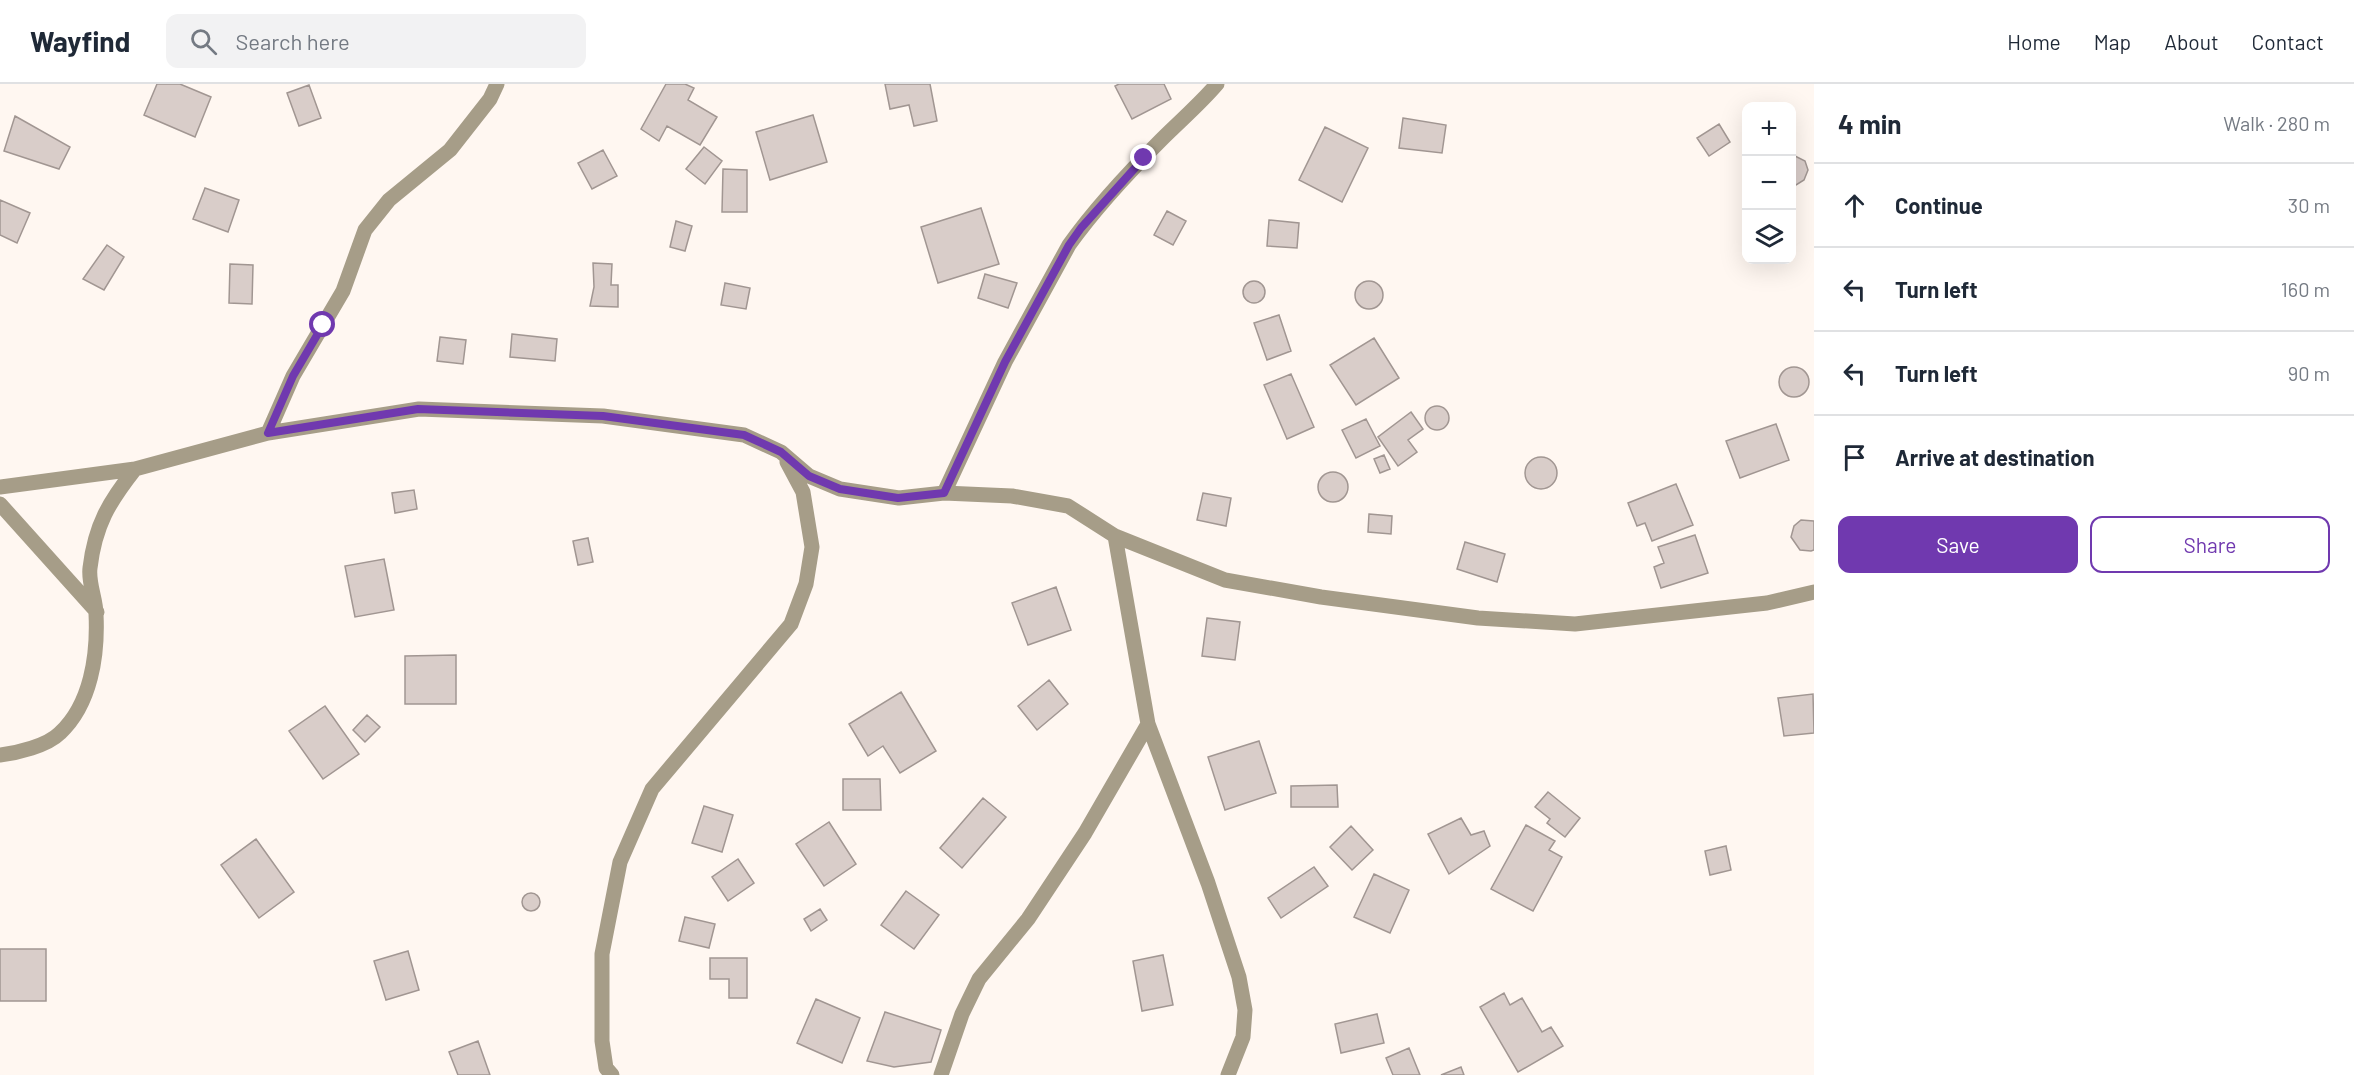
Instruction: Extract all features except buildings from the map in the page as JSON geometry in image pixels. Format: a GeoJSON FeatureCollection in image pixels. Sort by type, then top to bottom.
{"type":"FeatureCollection","features":[{"type":"Feature","properties":{"kind":"street"},"geometry":{"type":"LineString","coordinates":[[268,433],[293,376],[343,291],[365,230],[389,200],[450,150],[490,99],[497,84]]}},
{"type":"Feature","properties":{"kind":"street"},"geometry":{"type":"LineString","coordinates":[[944,493],[1005,362],[1069,245],[1081,228],[1160,141],[1204,100],[1217,84]]}},
{"type":"Feature","properties":{"kind":"street"},"geometry":{"type":"LineString","coordinates":[[0,487],[135,469],[268,433],[418,409],[603,416],[744,435],[781,452],[809,476],[840,489],[898,498],[944,493],[1012,496],[1068,506],[1115,536],[1225,580],[1321,597],[1478,618],[1575,624],[1767,603],[1814,592]]}},
{"type":"Feature","properties":{"kind":"street"},"geometry":{"type":"LineString","coordinates":[[612,1075],[606,1068],[602,1041],[602,954],[620,862],[652,789],[791,624],[806,584],[812,547],[803,492],[781,452]]}},
{"type":"Feature","properties":{"kind":"street"},"geometry":{"type":"LineString","coordinates":[[0,755],[20,753],[59,735],[79,709],[94,662],[97,612],[89,571],[97,532],[112,498],[135,469]]}},
{"type":"Feature","properties":{"kind":"street"},"geometry":{"type":"LineString","coordinates":[[0,504],[97,612]]}},
{"type":"Feature","properties":{"kind":"street"},"geometry":{"type":"LineString","coordinates":[[1115,536],[1148,724],[1208,883],[1239,977],[1245,1010],[1243,1037],[1228,1075]]}},
{"type":"Feature","properties":{"kind":"street"},"geometry":{"type":"LineString","coordinates":[[941,1075],[962,1014],[979,979],[1028,919],[1086,833],[1148,724]]}},
{"type":"Feature","properties":{"kind":"route"},"geometry":{"type":"LineString","coordinates":[[323,325],[293,376],[268,433],[418,409],[603,416],[744,435],[781,452],[809,476],[840,489],[898,498],[944,493],[1005,362],[1069,245],[1081,228],[1144,158]]}}]}
